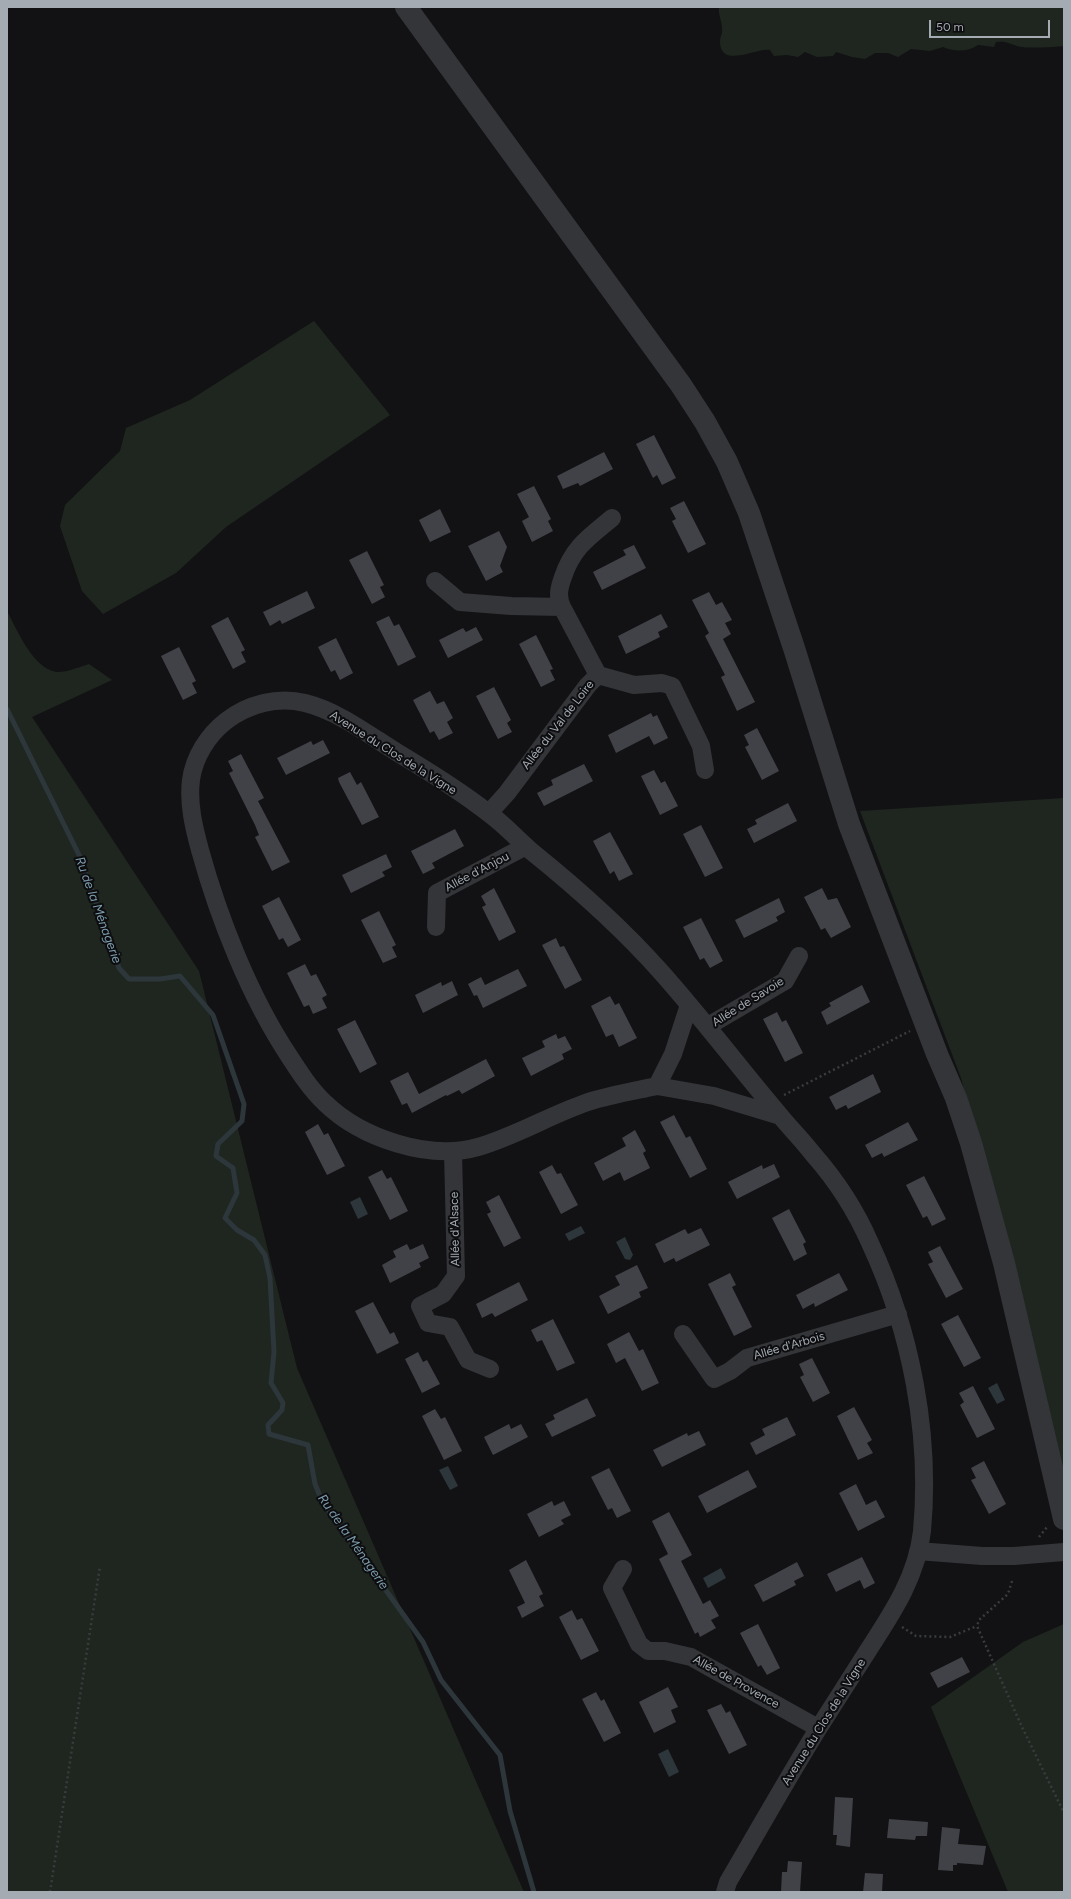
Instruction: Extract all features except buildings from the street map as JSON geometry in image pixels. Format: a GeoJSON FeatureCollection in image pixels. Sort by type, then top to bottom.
{"type":"FeatureCollection","features":[{"type":"Feature","properties":{"kind":"street"},"geometry":{"type":"LineString","coordinates":[[406,7],[681,385],[709,429],[738,486],[754,525],[775,588],[849,824],[936,1054],[956,1098],[971,1143],[1004,1263],[1057,1520]]}},
{"type":"Feature","properties":{"kind":"street"},"geometry":{"type":"LineString","coordinates":[[598,675],[562,607],[558,597],[558,590],[570,557],[580,545],[612,518]]}},
{"type":"Feature","properties":{"kind":"street"},"geometry":{"type":"LineString","coordinates":[[435,581],[460,602],[511,606],[562,607]]}},
{"type":"Feature","properties":{"kind":"street","name":"Allée du Val de Loire"},"geometry":{"type":"LineString","coordinates":[[489,813],[507,793],[588,685],[598,675],[634,685],[662,683],[672,686],[702,746],[705,770]]}},
{"type":"Feature","properties":{"kind":"street","name":"Avenue du Clos de la Vigne"},"geometry":{"type":"LineString","coordinates":[[725,1892],[728,1882],[818,1728],[889,1618],[913,1572],[918,1551],[923,1507],[920,1416],[906,1345],[898,1314],[868,1237],[827,1170],[775,1109],[708,1026],[658,969],[608,918],[489,813],[414,763],[336,715],[306,703],[290,700],[277,700],[249,708],[224,723],[205,744],[191,777],[192,817],[217,906],[240,962],[265,1014],[294,1064],[321,1100],[340,1116],[372,1135],[411,1147],[453,1152],[479,1147],[589,1102],[657,1086],[775,1109]]}},
{"type":"Feature","properties":{"kind":"street","name":"Allée d'Anjou"},"geometry":{"type":"LineString","coordinates":[[436,927],[437,893],[526,846]]}},
{"type":"Feature","properties":{"kind":"street","name":"Allée de Savoie"},"geometry":{"type":"LineString","coordinates":[[708,1026],[785,981],[800,956]]}},
{"type":"Feature","properties":{"kind":"street"},"geometry":{"type":"LineString","coordinates":[[657,1086],[673,1054],[689,1005]]}},
{"type":"Feature","properties":{"kind":"street","name":"Allée d'Alsace"},"geometry":{"type":"LineString","coordinates":[[453,1152],[456,1276],[443,1294],[420,1306],[428,1323],[450,1327],[468,1360],[490,1369]]}},
{"type":"Feature","properties":{"kind":"street","name":"Allée d'Arbois"},"geometry":{"type":"LineString","coordinates":[[683,1334],[714,1379],[730,1371],[747,1358],[898,1314]]}},
{"type":"Feature","properties":{"kind":"street"},"geometry":{"type":"LineString","coordinates":[[918,1551],[982,1556],[1014,1556],[1064,1552]]}},
{"type":"Feature","properties":{"kind":"street","name":"Allée de Provence"},"geometry":{"type":"LineString","coordinates":[[623,1569],[612,1588],[639,1644],[644,1649],[653,1652],[665,1651],[691,1657],[818,1728]]}},
{"type":"Feature","properties":{"kind":"path"},"geometry":{"type":"LineString","coordinates":[[775,1109],[916,1027]]}},
{"type":"Feature","properties":{"kind":"path"},"geometry":{"type":"LineString","coordinates":[[1033,1539],[1038,1537],[1057,1520]]}},
{"type":"Feature","properties":{"kind":"path"},"geometry":{"type":"LineString","coordinates":[[50,1892],[100,1566]]}},
{"type":"Feature","properties":{"kind":"path"},"geometry":{"type":"LineString","coordinates":[[889,1618],[916,1636],[950,1637],[976,1626],[979,1620],[1008,1594],[1012,1581]]}},
{"type":"Feature","properties":{"kind":"path"},"geometry":{"type":"LineString","coordinates":[[976,1626],[1064,1813]]}},
{"type":"Feature","properties":{"kind":"shaded area"},"geometry":{"type":"Polygon","coordinates":[[[719,7],[1064,7],[1064,46],[1040,48],[1021,47],[1005,42],[996,42],[994,47],[978,45],[970,49],[952,50],[943,47],[930,51],[911,49],[898,57],[888,53],[875,53],[865,59],[836,52],[833,56],[817,57],[805,52],[798,57],[787,55],[774,56],[770,50],[732,56],[726,54],[722,50],[720,41],[722,30],[719,7]]]}},
{"type":"Feature","properties":{"kind":"shaded area"},"geometry":{"type":"Polygon","coordinates":[[[314,321],[390,415],[226,527],[176,573],[103,614],[82,591],[60,526],[65,505],[120,451],[126,428],[190,400],[314,321]]]}},
{"type":"Feature","properties":{"kind":"shaded area"},"geometry":{"type":"Polygon","coordinates":[[[7,611],[21,638],[33,656],[48,669],[56,672],[64,672],[89,664],[112,680],[32,717],[199,971],[297,1368],[524,1892],[7,1892],[7,611]]]}},
{"type":"Feature","properties":{"kind":"shaded area"},"geometry":{"type":"Polygon","coordinates":[[[1064,798],[1064,1475],[961,1078],[860,811],[1064,798]]]}},
{"type":"Feature","properties":{"kind":"shaded area"},"geometry":{"type":"Polygon","coordinates":[[[360,1197],[368,1214],[358,1219],[350,1202],[360,1197]]]}},
{"type":"Feature","properties":{"kind":"shaded area"},"geometry":{"type":"Polygon","coordinates":[[[581,1226],[585,1233],[569,1241],[565,1234],[581,1226]]]}},
{"type":"Feature","properties":{"kind":"shaded area"},"geometry":{"type":"Polygon","coordinates":[[[625,1237],[633,1255],[630,1260],[625,1259],[616,1242],[625,1237]]]}},
{"type":"Feature","properties":{"kind":"shaded area"},"geometry":{"type":"Polygon","coordinates":[[[997,1383],[1005,1400],[997,1404],[988,1388],[997,1383]]]}},
{"type":"Feature","properties":{"kind":"shaded area"},"geometry":{"type":"Polygon","coordinates":[[[448,1466],[458,1486],[450,1490],[439,1470],[448,1466]]]}},
{"type":"Feature","properties":{"kind":"shaded area"},"geometry":{"type":"Polygon","coordinates":[[[721,1568],[726,1578],[708,1588],[703,1578],[721,1568]]]}},
{"type":"Feature","properties":{"kind":"shaded area"},"geometry":{"type":"Polygon","coordinates":[[[1064,1624],[1064,1892],[1008,1892],[931,1707],[1023,1642],[1064,1624]]]}},
{"type":"Feature","properties":{"kind":"shaded area"},"geometry":{"type":"Polygon","coordinates":[[[668,1749],[679,1772],[669,1777],[658,1754],[668,1749]]]}},
{"type":"Feature","properties":{"kind":"waterway","name":"Ru de la Ménagerie"},"geometry":{"type":"LineString","coordinates":[[7,709],[80,857],[119,968],[129,979],[160,979],[180,976],[213,1015],[244,1104],[242,1121],[218,1144],[216,1156],[233,1168],[237,1193],[225,1218],[237,1230],[254,1240],[265,1255],[270,1278],[274,1352],[271,1383],[283,1403],[282,1410],[268,1425],[269,1434],[308,1445],[315,1484],[322,1501],[423,1642],[441,1680],[500,1755],[510,1811],[534,1892]]}}]}
